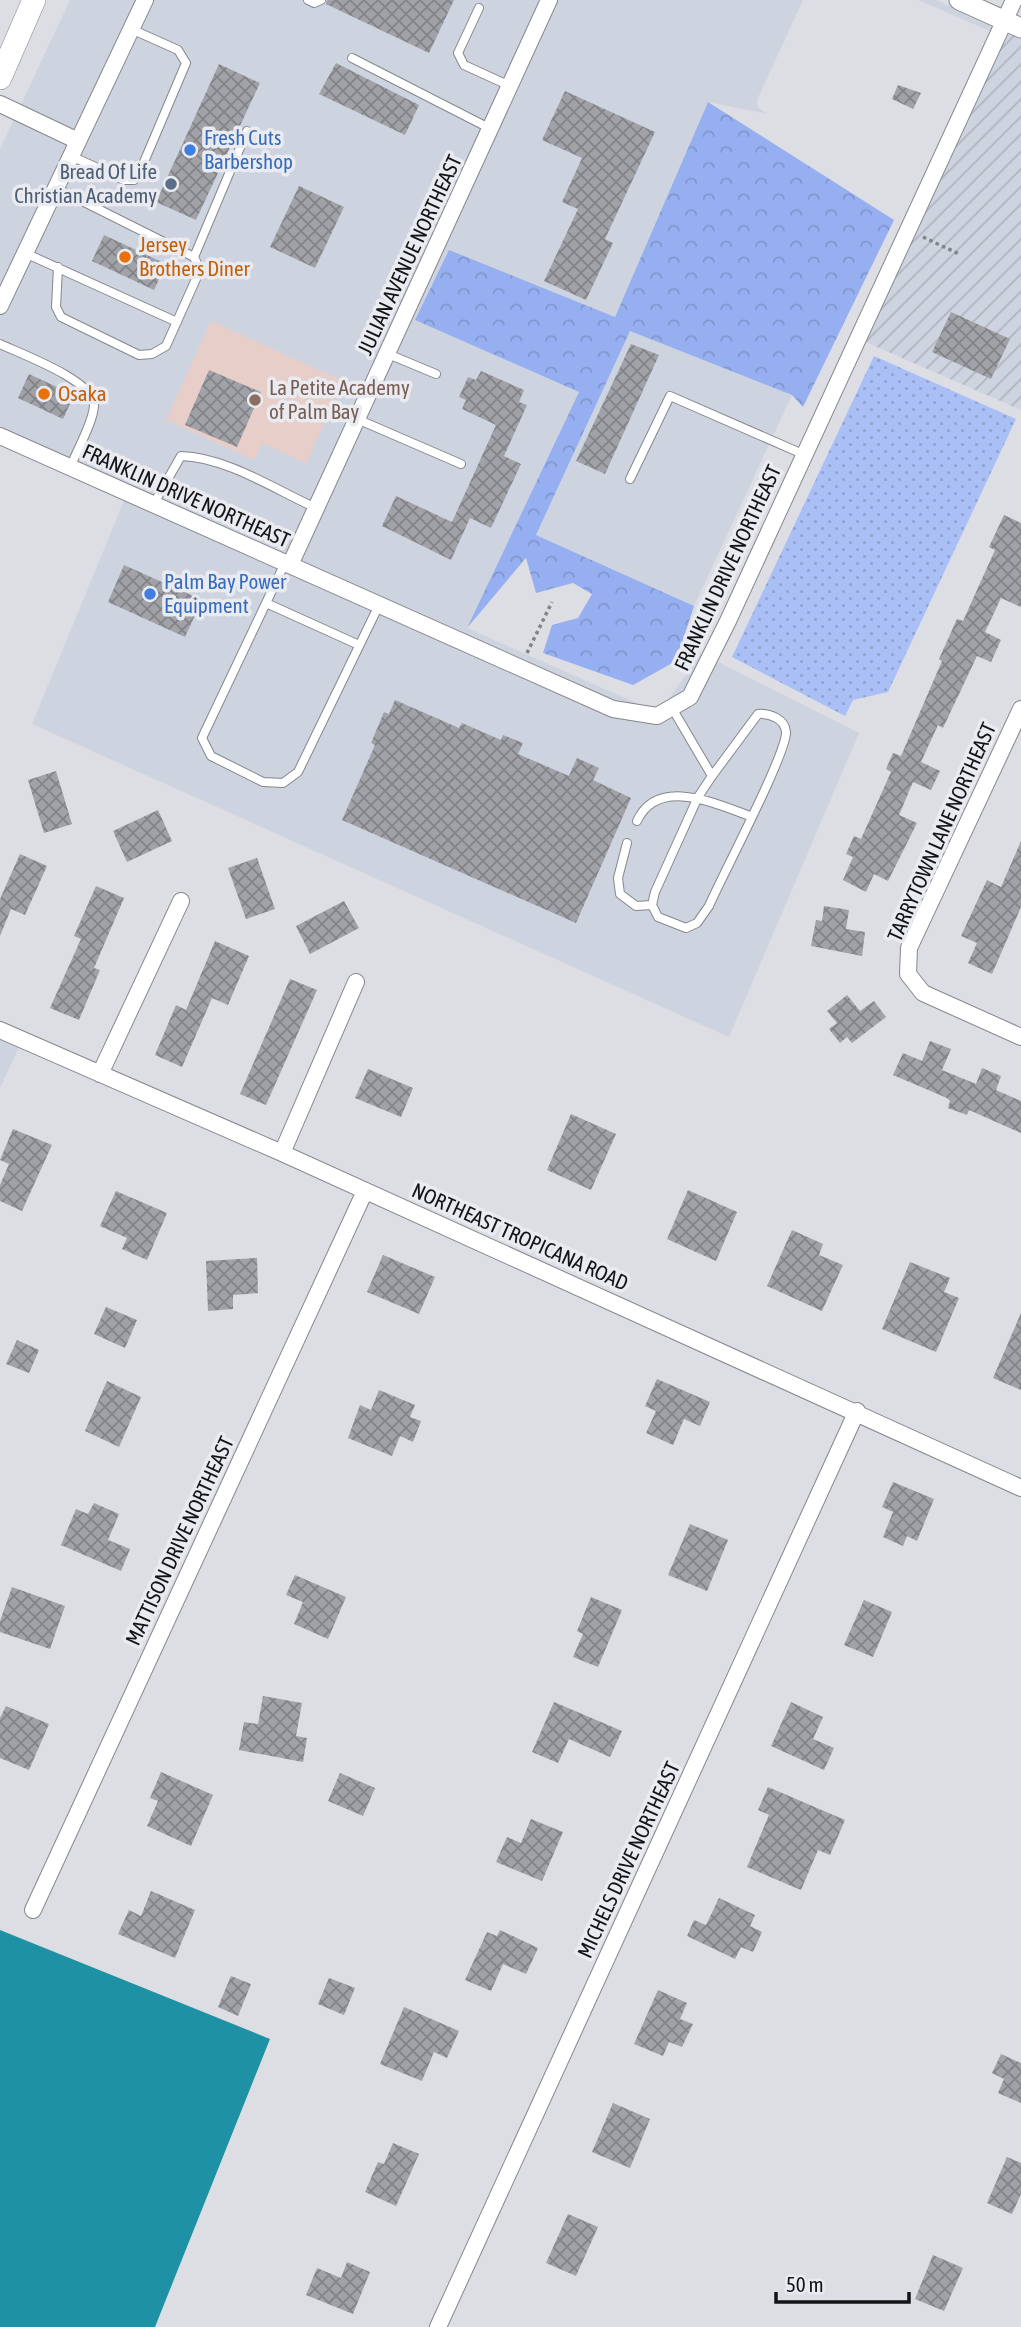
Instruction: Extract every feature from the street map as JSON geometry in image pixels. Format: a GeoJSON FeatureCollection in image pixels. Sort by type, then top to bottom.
{"type":"FeatureCollection","features":[{"type":"Feature","properties":{"kind":"main road"},"geometry":{"type":"LineString","coordinates":[[0,78],[34,0]]}},
{"type":"Feature","properties":{"kind":"street"},"geometry":{"type":"LineString","coordinates":[[0,306],[145,0]]}},
{"type":"Feature","properties":{"kind":"street","name":"JULIAN AVENUE NORTHEAST"},"geometry":{"type":"LineString","coordinates":[[287,564],[388,354],[548,0]]}},
{"type":"Feature","properties":{"kind":"street"},"geometry":{"type":"LineString","coordinates":[[959,0],[1013,24]]}},
{"type":"Feature","properties":{"kind":"street","name":"FRANKLIN DRIVE NORTHEAST"},"geometry":{"type":"LineString","coordinates":[[0,436],[613,709],[657,716],[690,698],[909,230],[1013,24],[1014,0]]}},
{"type":"Feature","properties":{"kind":"street"},"geometry":{"type":"LineString","coordinates":[[0,104],[74,148]]}},
{"type":"Feature","properties":{"kind":"street","name":"TARRYTOWN LANE NORTHEAST"},"geometry":{"type":"LineString","coordinates":[[1021,709],[909,948],[908,974],[923,993],[1021,1037]]}},
{"type":"Feature","properties":{"kind":"street"},"geometry":{"type":"LineString","coordinates":[[100,1074],[181,901]]}},
{"type":"Feature","properties":{"kind":"street"},"geometry":{"type":"LineString","coordinates":[[282,1153],[356,982]]}},
{"type":"Feature","properties":{"kind":"street","name":"NORTHEAST TROPICANA ROAD"},"geometry":{"type":"LineString","coordinates":[[0,1030],[282,1153],[857,1411],[1021,1488]]}},
{"type":"Feature","properties":{"kind":"street","name":"MATTISON DRIVE NORTHEAST"},"geometry":{"type":"LineString","coordinates":[[33,1910],[365,1191]]}},
{"type":"Feature","properties":{"kind":"street","name":"MICHELS DRIVE NORTHEAST"},"geometry":{"type":"LineString","coordinates":[[438,2327],[857,1411]]}},
{"type":"Feature","properties":{"kind":"lane"},"geometry":{"type":"LineString","coordinates":[[308,0],[314,3],[321,0]]}},
{"type":"Feature","properties":{"kind":"lane"},"geometry":{"type":"LineString","coordinates":[[479,8],[458,53],[464,65],[510,86]]}},
{"type":"Feature","properties":{"kind":"lane"},"geometry":{"type":"LineString","coordinates":[[74,148],[124,180],[134,180],[141,169],[186,64],[177,50],[131,29]]}},
{"type":"Feature","properties":{"kind":"lane"},"geometry":{"type":"LineString","coordinates":[[352,58],[491,129]]}},
{"type":"Feature","properties":{"kind":"lane"},"geometry":{"type":"LineString","coordinates":[[194,257],[247,131]]}},
{"type":"Feature","properties":{"kind":"lane"},"geometry":{"type":"LineString","coordinates":[[56,188],[194,257],[201,270],[166,346],[152,354],[139,355],[61,317],[56,307],[58,267]]}},
{"type":"Feature","properties":{"kind":"lane"},"geometry":{"type":"LineString","coordinates":[[25,253],[177,322]]}},
{"type":"Feature","properties":{"kind":"lane"},"geometry":{"type":"LineString","coordinates":[[0,344],[76,380],[92,395],[94,407],[70,468]]}},
{"type":"Feature","properties":{"kind":"lane"},"geometry":{"type":"LineString","coordinates":[[388,354],[436,374]]}},
{"type":"Feature","properties":{"kind":"lane"},"geometry":{"type":"LineString","coordinates":[[630,479],[670,396],[805,455]]}},
{"type":"Feature","properties":{"kind":"lane"},"geometry":{"type":"LineString","coordinates":[[357,419],[461,464]]}},
{"type":"Feature","properties":{"kind":"lane"},"geometry":{"type":"LineString","coordinates":[[153,505],[181,456],[196,456],[316,508]]}},
{"type":"Feature","properties":{"kind":"lane"},"geometry":{"type":"LineString","coordinates":[[287,564],[202,738],[211,756],[263,782],[283,783],[298,772],[379,605]]}},
{"type":"Feature","properties":{"kind":"lane"},"geometry":{"type":"LineString","coordinates":[[266,603],[359,645]]}},
{"type":"Feature","properties":{"kind":"lane"},"geometry":{"type":"LineString","coordinates":[[672,708],[712,776]]}},
{"type":"Feature","properties":{"kind":"lane"},"geometry":{"type":"LineString","coordinates":[[764,713],[780,720],[786,728],[786,739],[709,906],[697,923],[686,928],[658,917],[652,905],[655,892],[698,797],[712,776],[758,714],[764,713]]}},
{"type":"Feature","properties":{"kind":"lane"},"geometry":{"type":"LineString","coordinates":[[637,821],[649,803],[660,798],[698,797],[750,816]]}},
{"type":"Feature","properties":{"kind":"lane"},"geometry":{"type":"LineString","coordinates":[[626,843],[618,878],[620,894],[636,905],[652,905]]}},
{"type":"Feature","properties":{"kind":"path"},"geometry":{"type":"LineString","coordinates":[[909,230],[959,254]]}},
{"type":"Feature","properties":{"kind":"path"},"geometry":{"type":"LineString","coordinates":[[520,667],[552,602]]}},
{"type":"Feature","properties":{"kind":"shaded area"},"geometry":{"type":"Polygon","coordinates":[[[70,0],[803,0],[757,100],[758,108],[768,114],[708,102],[615,317],[449,250],[579,392],[467,628],[659,713],[701,653],[859,733],[729,1037],[32,724],[128,491],[0,432],[0,149],[70,0]]]}},
{"type":"Feature","properties":{"kind":"shaded area"},"geometry":{"type":"Polygon","coordinates":[[[918,0],[936,0],[1001,29],[999,35],[918,0]]]}},
{"type":"Feature","properties":{"kind":"shaded area"},"geometry":{"type":"Polygon","coordinates":[[[1001,29],[1021,38],[1021,410],[854,337],[1001,29]]]}},
{"type":"Feature","properties":{"kind":"shaded area","name":"La Petite Academy of Palm Bay"},"geometry":{"type":"Polygon","coordinates":[[[211,321],[343,381],[306,463],[262,443],[254,460],[166,420],[211,321]]]}},
{"type":"Feature","properties":{"kind":"shaded area"},"geometry":{"type":"Polygon","coordinates":[[[630,330],[792,395],[694,606],[536,535],[630,330]]]}},
{"type":"Feature","properties":{"kind":"shaded area"},"geometry":{"type":"Polygon","coordinates":[[[874,356],[1016,419],[888,692],[853,700],[845,716],[732,657],[874,356]]]}},
{"type":"Feature","properties":{"kind":"shaded area"},"geometry":{"type":"Polygon","coordinates":[[[0,1020],[26,1032],[0,1088],[0,1020]]]}},
{"type":"Feature","properties":{"kind":"shaded area"},"geometry":{"type":"Polygon","coordinates":[[[0,1930],[270,2039],[155,2327],[0,2327],[0,1930]]]}},
{"type":"Feature","properties":{"kind":"green space"},"geometry":{"type":"Polygon","coordinates":[[[708,102],[894,220],[803,407],[792,395],[630,331],[536,535],[694,606],[676,661],[633,685],[543,653],[552,625],[578,618],[592,594],[573,583],[536,593],[526,558],[467,628],[579,392],[415,320],[449,250],[615,317],[708,102]]]}},
{"type":"Feature","properties":{"kind":"building"},"geometry":{"type":"Polygon","coordinates":[[[327,0],[454,0],[429,53],[326,4],[327,0]]]}},
{"type":"Feature","properties":{"kind":"building"},"geometry":{"type":"Polygon","coordinates":[[[336,63],[419,105],[405,135],[319,94],[336,63]]]}},
{"type":"Feature","properties":{"kind":"building"},"geometry":{"type":"Polygon","coordinates":[[[219,64],[260,83],[196,220],[156,202],[219,64]]]}},
{"type":"Feature","properties":{"kind":"building"},"geometry":{"type":"Polygon","coordinates":[[[898,85],[921,93],[913,109],[892,99],[898,85]]]}},
{"type":"Feature","properties":{"kind":"building"},"geometry":{"type":"Polygon","coordinates":[[[565,91],[655,132],[605,239],[613,243],[586,300],[544,281],[578,209],[562,202],[582,158],[542,140],[565,91]]]}},
{"type":"Feature","properties":{"kind":"building"},"geometry":{"type":"Polygon","coordinates":[[[299,186],[344,207],[315,268],[270,247],[299,186]]]}},
{"type":"Feature","properties":{"kind":"building"},"geometry":{"type":"Polygon","coordinates":[[[104,235],[166,264],[154,290],[92,261],[104,235]]]}},
{"type":"Feature","properties":{"kind":"building"},"geometry":{"type":"Polygon","coordinates":[[[951,312],[1010,339],[991,379],[932,352],[951,312]]]}},
{"type":"Feature","properties":{"kind":"building"},"geometry":{"type":"Polygon","coordinates":[[[631,344],[659,355],[605,474],[576,461],[631,344]]]}},
{"type":"Feature","properties":{"kind":"building"},"geometry":{"type":"Polygon","coordinates":[[[209,370],[261,392],[237,447],[185,425],[209,370]]]}},
{"type":"Feature","properties":{"kind":"building"},"geometry":{"type":"Polygon","coordinates":[[[481,371],[524,390],[519,402],[527,405],[504,456],[521,464],[491,528],[470,518],[451,560],[382,526],[396,496],[452,522],[496,425],[462,409],[466,400],[459,397],[468,377],[476,380],[481,371]]]}},
{"type":"Feature","properties":{"kind":"building"},"geometry":{"type":"Polygon","coordinates":[[[29,374],[74,395],[63,419],[18,398],[29,374]]]}},
{"type":"Feature","properties":{"kind":"building"},"geometry":{"type":"Polygon","coordinates":[[[1004,515],[1021,523],[1021,607],[1001,598],[985,632],[1001,640],[991,662],[977,656],[943,728],[938,725],[921,762],[940,771],[931,790],[913,782],[899,815],[917,823],[888,881],[874,874],[866,892],[843,880],[853,857],[846,854],[854,836],[861,839],[891,772],[886,769],[893,753],[901,756],[957,619],[963,621],[995,550],[989,547],[1004,515]]]}},
{"type":"Feature","properties":{"kind":"building"},"geometry":{"type":"Polygon","coordinates":[[[124,565],[202,600],[185,637],[108,602],[124,565]]]}},
{"type":"Feature","properties":{"kind":"building"},"geometry":{"type":"Polygon","coordinates":[[[395,700],[459,728],[462,723],[501,740],[503,735],[523,743],[518,754],[569,776],[577,758],[599,768],[593,780],[631,798],[576,923],[342,820],[375,745],[371,743],[384,712],[389,714],[395,700]]]}},
{"type":"Feature","properties":{"kind":"building"},"geometry":{"type":"Polygon","coordinates":[[[56,771],[72,824],[44,833],[28,780],[56,771]]]}},
{"type":"Feature","properties":{"kind":"building"},"geometry":{"type":"Polygon","coordinates":[[[158,810],[172,841],[127,862],[113,831],[158,810]]]}},
{"type":"Feature","properties":{"kind":"building"},"geometry":{"type":"Polygon","coordinates":[[[1021,841],[1021,907],[992,974],[968,963],[977,943],[961,936],[987,880],[1001,887],[1021,841]]]}},
{"type":"Feature","properties":{"kind":"building"},"geometry":{"type":"Polygon","coordinates":[[[20,854],[47,866],[25,915],[11,909],[0,936],[0,899],[20,854]]]}},
{"type":"Feature","properties":{"kind":"building"},"geometry":{"type":"Polygon","coordinates":[[[257,858],[275,909],[246,919],[228,868],[257,858]]]}},
{"type":"Feature","properties":{"kind":"building"},"geometry":{"type":"Polygon","coordinates":[[[96,886],[124,898],[94,968],[100,970],[79,1020],[50,1008],[81,939],[74,936],[96,886]]]}},
{"type":"Feature","properties":{"kind":"building"},"geometry":{"type":"Polygon","coordinates":[[[344,901],[359,928],[310,954],[296,926],[344,901]]]}},
{"type":"Feature","properties":{"kind":"building"},"geometry":{"type":"Polygon","coordinates":[[[824,906],[849,910],[846,929],[865,932],[862,956],[811,946],[816,920],[822,921],[824,906]]]}},
{"type":"Feature","properties":{"kind":"building"},"geometry":{"type":"Polygon","coordinates":[[[215,941],[249,956],[228,1005],[212,998],[182,1067],[155,1055],[176,1005],[186,1010],[215,941]]]}},
{"type":"Feature","properties":{"kind":"building"},"geometry":{"type":"Polygon","coordinates":[[[290,979],[317,990],[266,1105],[240,1094],[290,979]]]}},
{"type":"Feature","properties":{"kind":"building"},"geometry":{"type":"Polygon","coordinates":[[[847,995],[860,1011],[874,1001],[886,1017],[852,1043],[847,1037],[840,1043],[829,1029],[837,1023],[827,1011],[847,995]]]}},
{"type":"Feature","properties":{"kind":"building"},"geometry":{"type":"Polygon","coordinates":[[[930,1041],[951,1049],[942,1070],[976,1084],[982,1068],[1001,1076],[996,1090],[1021,1101],[1021,1133],[969,1110],[967,1115],[948,1108],[950,1101],[947,1098],[893,1075],[903,1053],[922,1061],[930,1041]]]}},
{"type":"Feature","properties":{"kind":"building"},"geometry":{"type":"Polygon","coordinates":[[[368,1069],[413,1088],[401,1117],[355,1098],[368,1069]]]}},
{"type":"Feature","properties":{"kind":"building"},"geometry":{"type":"Polygon","coordinates":[[[571,1114],[616,1134],[591,1190],[547,1170],[571,1114]]]}},
{"type":"Feature","properties":{"kind":"building"},"geometry":{"type":"Polygon","coordinates":[[[13,1129],[52,1145],[22,1211],[0,1201],[0,1185],[9,1164],[0,1160],[13,1129]]]}},
{"type":"Feature","properties":{"kind":"building"},"geometry":{"type":"Polygon","coordinates":[[[688,1190],[737,1212],[716,1261],[667,1239],[688,1190]]]}},
{"type":"Feature","properties":{"kind":"building"},"geometry":{"type":"Polygon","coordinates":[[[116,1191],[167,1213],[147,1260],[122,1249],[127,1238],[100,1226],[116,1191]]]}},
{"type":"Feature","properties":{"kind":"building"},"geometry":{"type":"Polygon","coordinates":[[[792,1230],[823,1244],[819,1255],[843,1265],[822,1311],[767,1286],[792,1230]]]}},
{"type":"Feature","properties":{"kind":"building"},"geometry":{"type":"Polygon","coordinates":[[[383,1255],[435,1277],[419,1314],[367,1292],[383,1255]]]}},
{"type":"Feature","properties":{"kind":"building"},"geometry":{"type":"Polygon","coordinates":[[[257,1258],[258,1293],[233,1295],[233,1309],[208,1311],[206,1261],[257,1258]]]}},
{"type":"Feature","properties":{"kind":"building"},"geometry":{"type":"Polygon","coordinates":[[[910,1262],[950,1278],[944,1292],[959,1298],[936,1352],[882,1329],[910,1262]]]}},
{"type":"Feature","properties":{"kind":"building"},"geometry":{"type":"Polygon","coordinates":[[[106,1307],[137,1320],[125,1348],[94,1334],[106,1307]]]}},
{"type":"Feature","properties":{"kind":"building"},"geometry":{"type":"Polygon","coordinates":[[[1021,1313],[1021,1390],[993,1378],[1021,1313]]]}},
{"type":"Feature","properties":{"kind":"building"},"geometry":{"type":"Polygon","coordinates":[[[17,1340],[39,1350],[29,1373],[6,1364],[17,1340]]]}},
{"type":"Feature","properties":{"kind":"building"},"geometry":{"type":"Polygon","coordinates":[[[657,1379],[710,1402],[700,1426],[684,1419],[673,1445],[646,1433],[656,1411],[645,1406],[657,1379]]]}},
{"type":"Feature","properties":{"kind":"building"},"geometry":{"type":"Polygon","coordinates":[[[107,1381],[141,1397],[119,1447],[85,1431],[107,1381]]]}},
{"type":"Feature","properties":{"kind":"building"},"geometry":{"type":"Polygon","coordinates":[[[379,1390],[415,1405],[410,1417],[421,1421],[413,1442],[400,1436],[392,1456],[348,1438],[360,1405],[371,1410],[379,1390]]]}},
{"type":"Feature","properties":{"kind":"building"},"geometry":{"type":"Polygon","coordinates":[[[893,1482],[934,1499],[917,1541],[907,1536],[903,1546],[883,1537],[893,1512],[882,1507],[893,1482]]]}},
{"type":"Feature","properties":{"kind":"building"},"geometry":{"type":"Polygon","coordinates":[[[94,1503],[119,1514],[108,1540],[130,1549],[121,1571],[61,1545],[76,1509],[88,1514],[94,1503]]]}},
{"type":"Feature","properties":{"kind":"building"},"geometry":{"type":"Polygon","coordinates":[[[690,1524],[728,1540],[707,1591],[668,1575],[690,1524]]]}},
{"type":"Feature","properties":{"kind":"building"},"geometry":{"type":"Polygon","coordinates":[[[295,1575],[346,1597],[328,1639],[294,1624],[303,1602],[286,1595],[295,1575]]]}},
{"type":"Feature","properties":{"kind":"building"},"geometry":{"type":"Polygon","coordinates":[[[12,1587],[65,1606],[50,1649],[0,1632],[0,1621],[12,1587]]]}},
{"type":"Feature","properties":{"kind":"building"},"geometry":{"type":"Polygon","coordinates":[[[591,1597],[622,1610],[598,1667],[573,1657],[583,1634],[577,1631],[591,1597]]]}},
{"type":"Feature","properties":{"kind":"building"},"geometry":{"type":"Polygon","coordinates":[[[864,1600],[892,1612],[873,1657],[844,1645],[864,1600]]]}},
{"type":"Feature","properties":{"kind":"building"},"geometry":{"type":"Polygon","coordinates":[[[263,1696],[302,1703],[296,1736],[307,1738],[303,1762],[239,1750],[244,1722],[258,1724],[263,1696]]]}},
{"type":"Feature","properties":{"kind":"building"},"geometry":{"type":"Polygon","coordinates":[[[554,1702],[622,1731],[610,1757],[569,1739],[558,1763],[532,1752],[554,1702]]]}},
{"type":"Feature","properties":{"kind":"building"},"geometry":{"type":"Polygon","coordinates":[[[791,1702],[823,1717],[813,1739],[834,1748],[824,1770],[771,1746],[791,1702]]]}},
{"type":"Feature","properties":{"kind":"building"},"geometry":{"type":"Polygon","coordinates":[[[6,1706],[49,1724],[29,1770],[0,1758],[0,1718],[6,1706]]]}},
{"type":"Feature","properties":{"kind":"building"},"geometry":{"type":"Polygon","coordinates":[[[161,1772],[213,1795],[191,1846],[147,1826],[158,1801],[150,1798],[161,1772]]]}},
{"type":"Feature","properties":{"kind":"building"},"geometry":{"type":"Polygon","coordinates":[[[340,1773],[375,1788],[363,1816],[328,1801],[340,1773]]]}},
{"type":"Feature","properties":{"kind":"building"},"geometry":{"type":"Polygon","coordinates":[[[768,1787],[845,1820],[830,1855],[818,1850],[801,1890],[747,1867],[769,1815],[758,1810],[768,1787]]]}},
{"type":"Feature","properties":{"kind":"building"},"geometry":{"type":"Polygon","coordinates":[[[531,1819],[563,1832],[542,1881],[496,1862],[507,1837],[521,1843],[531,1819]]]}},
{"type":"Feature","properties":{"kind":"building"},"geometry":{"type":"Polygon","coordinates":[[[151,1891],[195,1910],[175,1958],[118,1934],[129,1910],[141,1916],[151,1891]]]}},
{"type":"Feature","properties":{"kind":"building"},"geometry":{"type":"Polygon","coordinates":[[[719,1898],[755,1915],[750,1926],[762,1932],[753,1952],[741,1947],[735,1959],[687,1936],[694,1920],[706,1925],[719,1898]]]}},
{"type":"Feature","properties":{"kind":"building"},"geometry":{"type":"Polygon","coordinates":[[[500,1930],[538,1948],[526,1974],[503,1964],[491,1991],[465,1980],[487,1932],[497,1936],[500,1930]]]}},
{"type":"Feature","properties":{"kind":"building"},"geometry":{"type":"Polygon","coordinates":[[[231,1976],[251,1984],[238,2016],[218,2007],[231,1976]]]}},
{"type":"Feature","properties":{"kind":"building"},"geometry":{"type":"Polygon","coordinates":[[[329,1978],[355,1988],[344,2015],[318,2004],[329,1978]]]}},
{"type":"Feature","properties":{"kind":"building"},"geometry":{"type":"Polygon","coordinates":[[[658,1990],[687,2003],[680,2019],[693,2024],[682,2047],[669,2042],[663,2056],[634,2044],[658,1990]]]}},
{"type":"Feature","properties":{"kind":"building"},"geometry":{"type":"Polygon","coordinates":[[[404,2007],[459,2031],[447,2058],[434,2052],[422,2081],[380,2064],[404,2007]]]}},
{"type":"Feature","properties":{"kind":"building"},"geometry":{"type":"Polygon","coordinates":[[[1001,2054],[1021,2063],[1021,2103],[998,2093],[1004,2079],[992,2073],[1001,2054]]]}},
{"type":"Feature","properties":{"kind":"building"},"geometry":{"type":"Polygon","coordinates":[[[613,2103],[650,2119],[630,2168],[592,2152],[613,2103]]]}},
{"type":"Feature","properties":{"kind":"building"},"geometry":{"type":"Polygon","coordinates":[[[393,2143],[419,2154],[396,2206],[365,2192],[378,2162],[384,2164],[393,2143]]]}},
{"type":"Feature","properties":{"kind":"building"},"geometry":{"type":"Polygon","coordinates":[[[1007,2157],[1021,2163],[1021,2194],[1012,2214],[987,2203],[1007,2157]]]}},
{"type":"Feature","properties":{"kind":"building"},"geometry":{"type":"Polygon","coordinates":[[[568,2214],[598,2227],[576,2276],[546,2263],[568,2214]]]}},
{"type":"Feature","properties":{"kind":"building"},"geometry":{"type":"Polygon","coordinates":[[[933,2255],[963,2268],[944,2311],[915,2299],[933,2255]]]}},
{"type":"Feature","properties":{"kind":"building"},"geometry":{"type":"Polygon","coordinates":[[[347,2262],[370,2272],[353,2314],[306,2295],[317,2268],[341,2278],[347,2262]]]}},
{"type":"Feature","properties":{"kind":"place","name":"Fresh Cuts Barbershop"},"geometry":{"type":"Point","coordinates":[190,150]}},
{"type":"Feature","properties":{"kind":"place","name":"Bread Of Life Christian Academy"},"geometry":{"type":"Point","coordinates":[171,184]}},
{"type":"Feature","properties":{"kind":"place","name":"Jersey Brothers Diner"},"geometry":{"type":"Point","coordinates":[125,257]}},
{"type":"Feature","properties":{"kind":"place","name":"Osaka"},"geometry":{"type":"Point","coordinates":[44,394]}},
{"type":"Feature","properties":{"kind":"place","name":"La Petite Academy of Palm Bay"},"geometry":{"type":"Point","coordinates":[255,400]}},
{"type":"Feature","properties":{"kind":"place","name":"Palm Bay Power Equipment"},"geometry":{"type":"Point","coordinates":[150,594]}}]}
